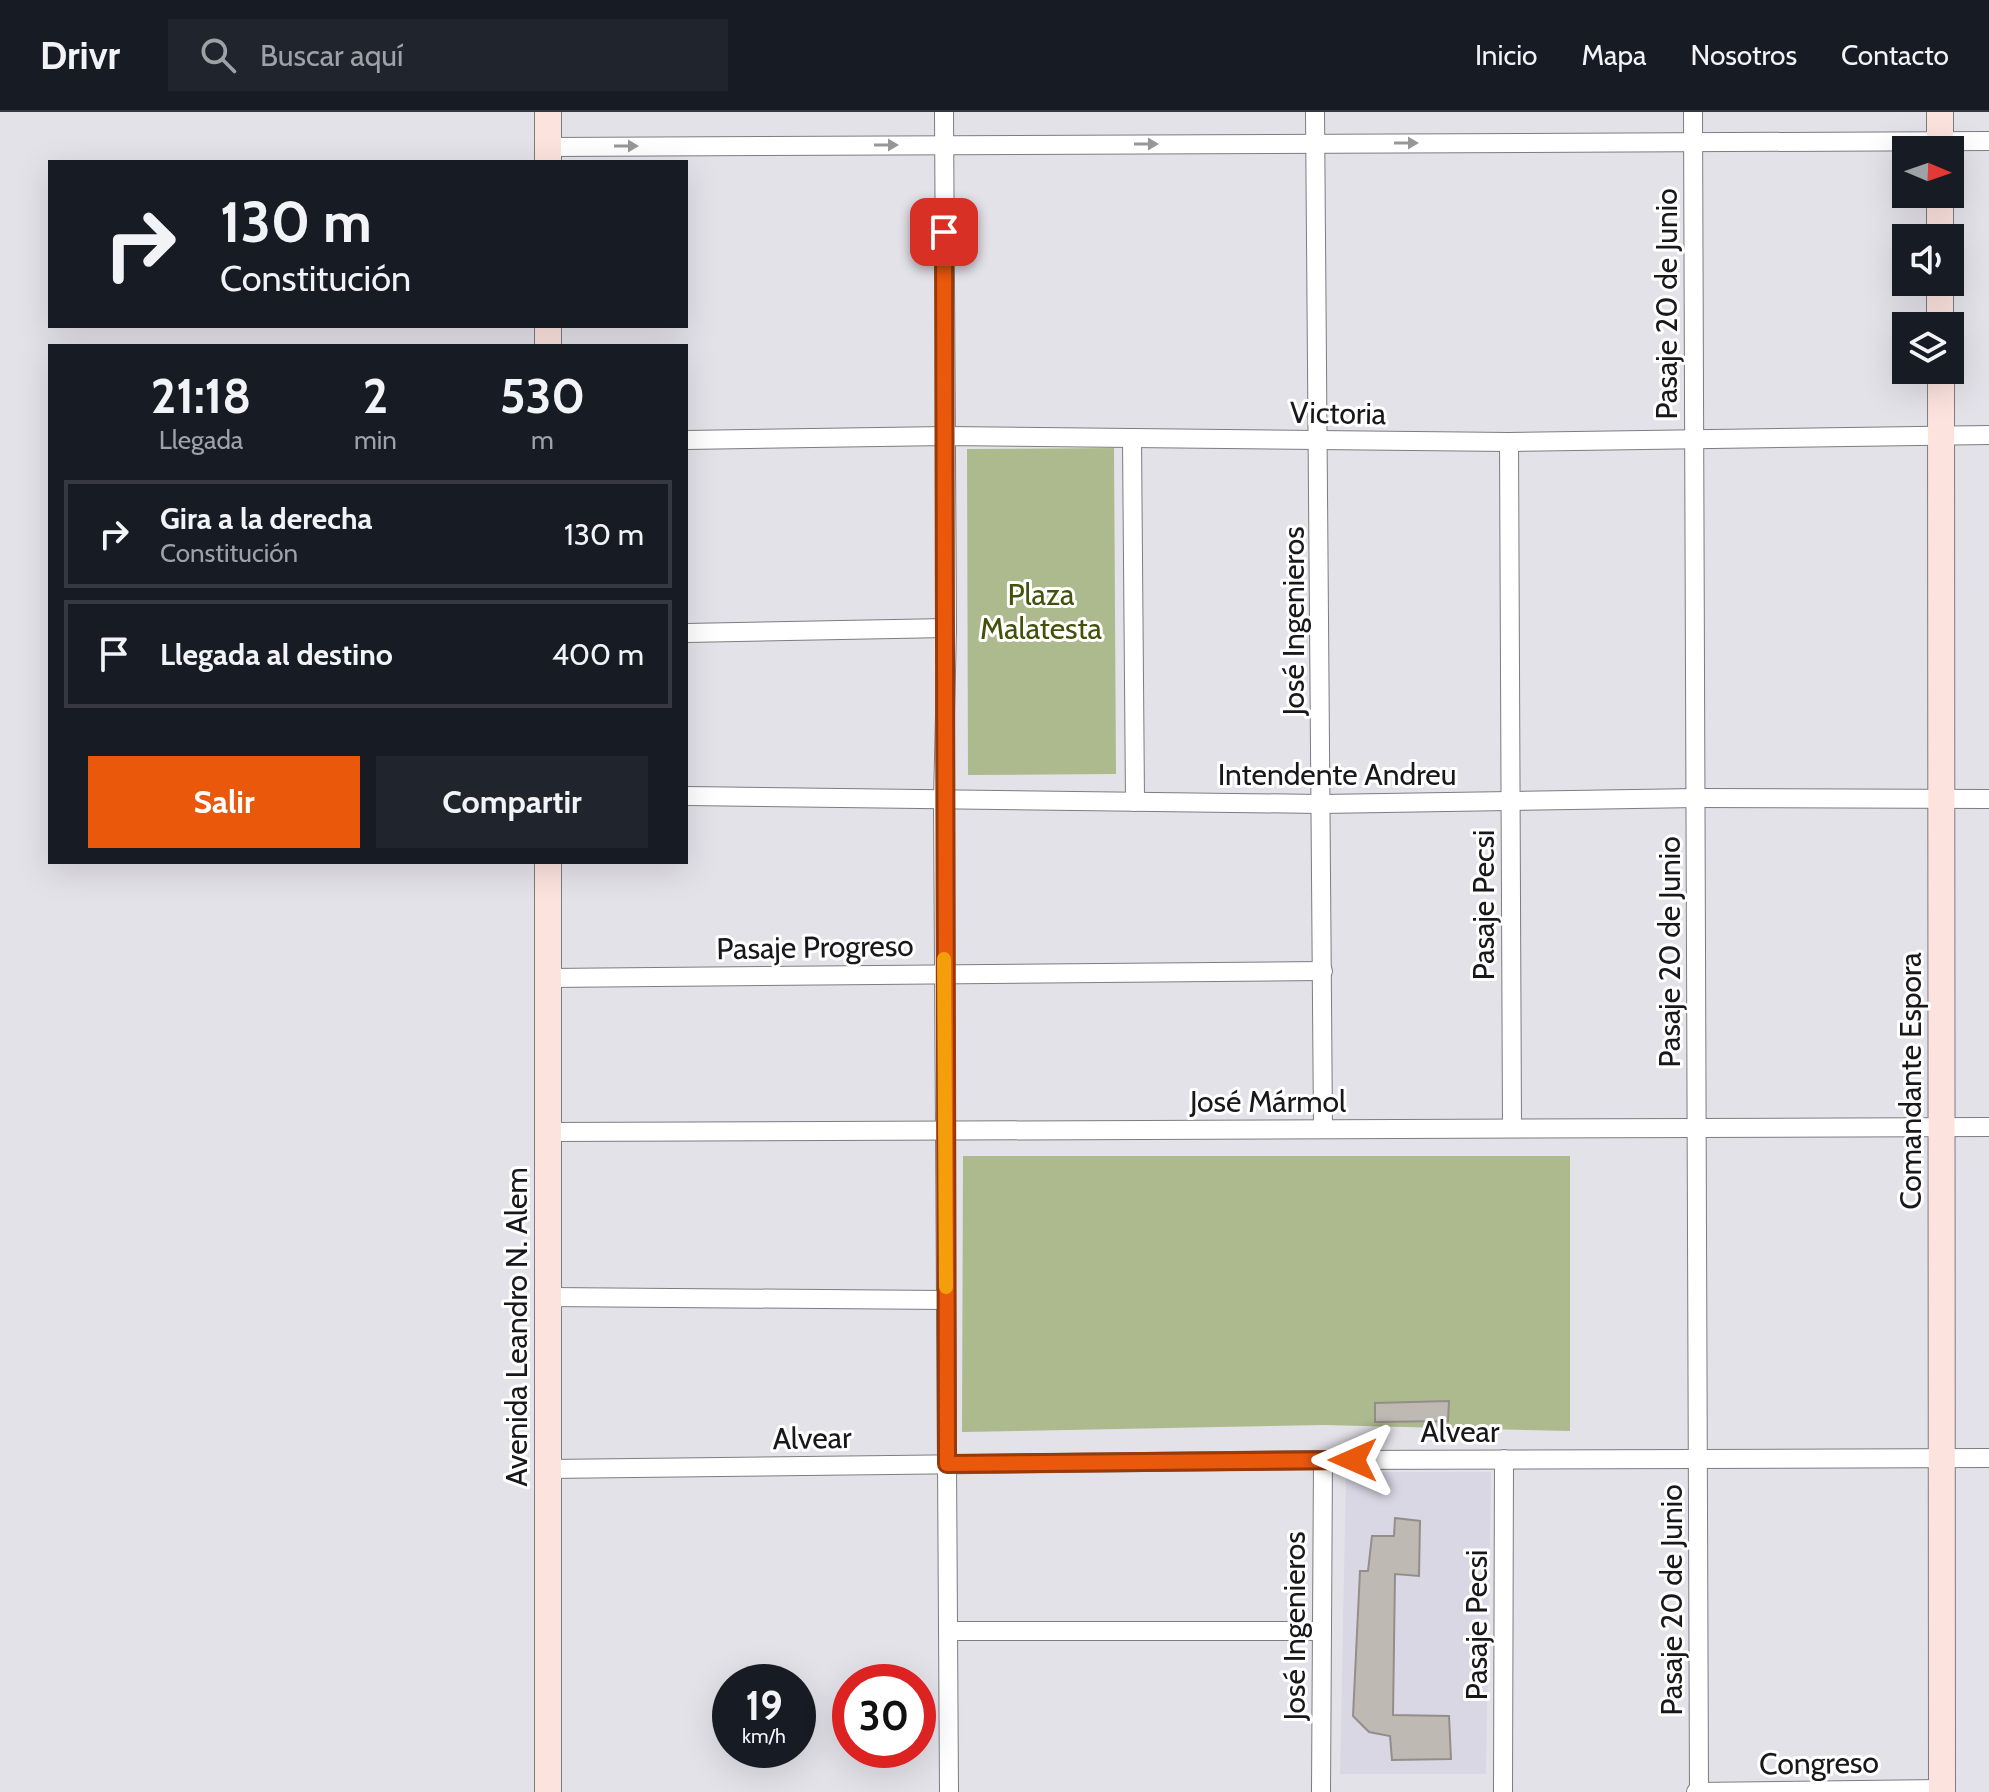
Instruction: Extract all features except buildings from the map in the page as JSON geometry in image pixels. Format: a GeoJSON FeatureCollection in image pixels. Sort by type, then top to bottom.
{"type":"FeatureCollection","features":[{"type":"Feature","properties":{"kind":"street"},"geometry":{"type":"LineString","coordinates":[[548,112],[548,154],[944,145],[1694,142],[1892,145]]}},
{"type":"Feature","properties":{"kind":"street"},"geometry":{"type":"LineString","coordinates":[[944,112],[947,628],[943,801],[949,1792]]}},
{"type":"Feature","properties":{"kind":"street","name":"José Ingenieros"},"geometry":{"type":"LineString","coordinates":[[1315,112],[1320,441],[1323,1129]]}},
{"type":"Feature","properties":{"kind":"street","name":"Pasaje 20 de Junio"},"geometry":{"type":"LineString","coordinates":[[1693,112],[1697,1792]]}},
{"type":"Feature","properties":{"kind":"street"},"geometry":{"type":"LineString","coordinates":[[1940,112],[1940,136]]}},
{"type":"Feature","properties":{"kind":"street"},"geometry":{"type":"LineString","coordinates":[[1964,144],[1989,141]]}},
{"type":"Feature","properties":{"kind":"street","name":"Comandante Espora"},"geometry":{"type":"LineString","coordinates":[[1941,384],[1942,1791]]}},
{"type":"Feature","properties":{"kind":"street","name":"Victoria"},"geometry":{"type":"LineString","coordinates":[[688,440],[946,436],[1509,442],[1989,435]]}},
{"type":"Feature","properties":{"kind":"street"},"geometry":{"type":"LineString","coordinates":[[1132,438],[1135,802]]}},
{"type":"Feature","properties":{"kind":"street","name":"Pasaje Pecsi"},"geometry":{"type":"LineString","coordinates":[[1509,442],[1512,1127]]}},
{"type":"Feature","properties":{"kind":"street"},"geometry":{"type":"LineString","coordinates":[[688,633],[947,628]]}},
{"type":"Feature","properties":{"kind":"street","name":"Intendente Andreu"},"geometry":{"type":"LineString","coordinates":[[688,796],[1321,804],[1697,798],[1989,799]]}},
{"type":"Feature","properties":{"kind":"street","name":"Avenida Leandro N. Alem"},"geometry":{"type":"LineString","coordinates":[[548,864],[548,1792]]}},
{"type":"Feature","properties":{"kind":"street","name":"Pasaje Progreso"},"geometry":{"type":"LineString","coordinates":[[548,978],[1323,971]]}},
{"type":"Feature","properties":{"kind":"street","name":"José Mármol"},"geometry":{"type":"LineString","coordinates":[[548,1132],[1989,1127]]}},
{"type":"Feature","properties":{"kind":"street"},"geometry":{"type":"LineString","coordinates":[[548,1297],[946,1300]]}},
{"type":"Feature","properties":{"kind":"street","name":"Alvear"},"geometry":{"type":"LineString","coordinates":[[548,1469],[1323,1460],[1989,1458]]}},
{"type":"Feature","properties":{"kind":"street","name":"Pasaje Pecsi"},"geometry":{"type":"LineString","coordinates":[[1503,1792],[1504,1459]]}},
{"type":"Feature","properties":{"kind":"street","name":"José Ingenieros"},"geometry":{"type":"LineString","coordinates":[[1321,1792],[1323,1460]]}},
{"type":"Feature","properties":{"kind":"street"},"geometry":{"type":"LineString","coordinates":[[948,1631],[1322,1631]]}},
{"type":"Feature","properties":{"kind":"street","name":"Congreso"},"geometry":{"type":"LineString","coordinates":[[1697,1792],[1942,1791]]}},
{"type":"Feature","properties":{"kind":"shaded area"},"geometry":{"type":"Polygon","coordinates":[[[1346,1472],[1491,1472],[1486,1774],[1340,1774],[1346,1472]]]}},
{"type":"Feature","properties":{"kind":"green space","name":"Plaza Malatesta"},"geometry":{"type":"Polygon","coordinates":[[[1114,448],[1116,774],[968,775],[967,449],[1114,448]]]}},
{"type":"Feature","properties":{"kind":"green space"},"geometry":{"type":"Polygon","coordinates":[[[963,1156],[1570,1156],[1570,1431],[1323,1425],[962,1432],[963,1156]]]}},
{"type":"Feature","properties":{"kind":"slow traffic"},"geometry":{"type":"LineString","coordinates":[[944,959],[946,1287]]}},
{"type":"Feature","properties":{"kind":"route"},"geometry":{"type":"LineString","coordinates":[[944,232],[947,1464],[1353,1460]]}}]}
